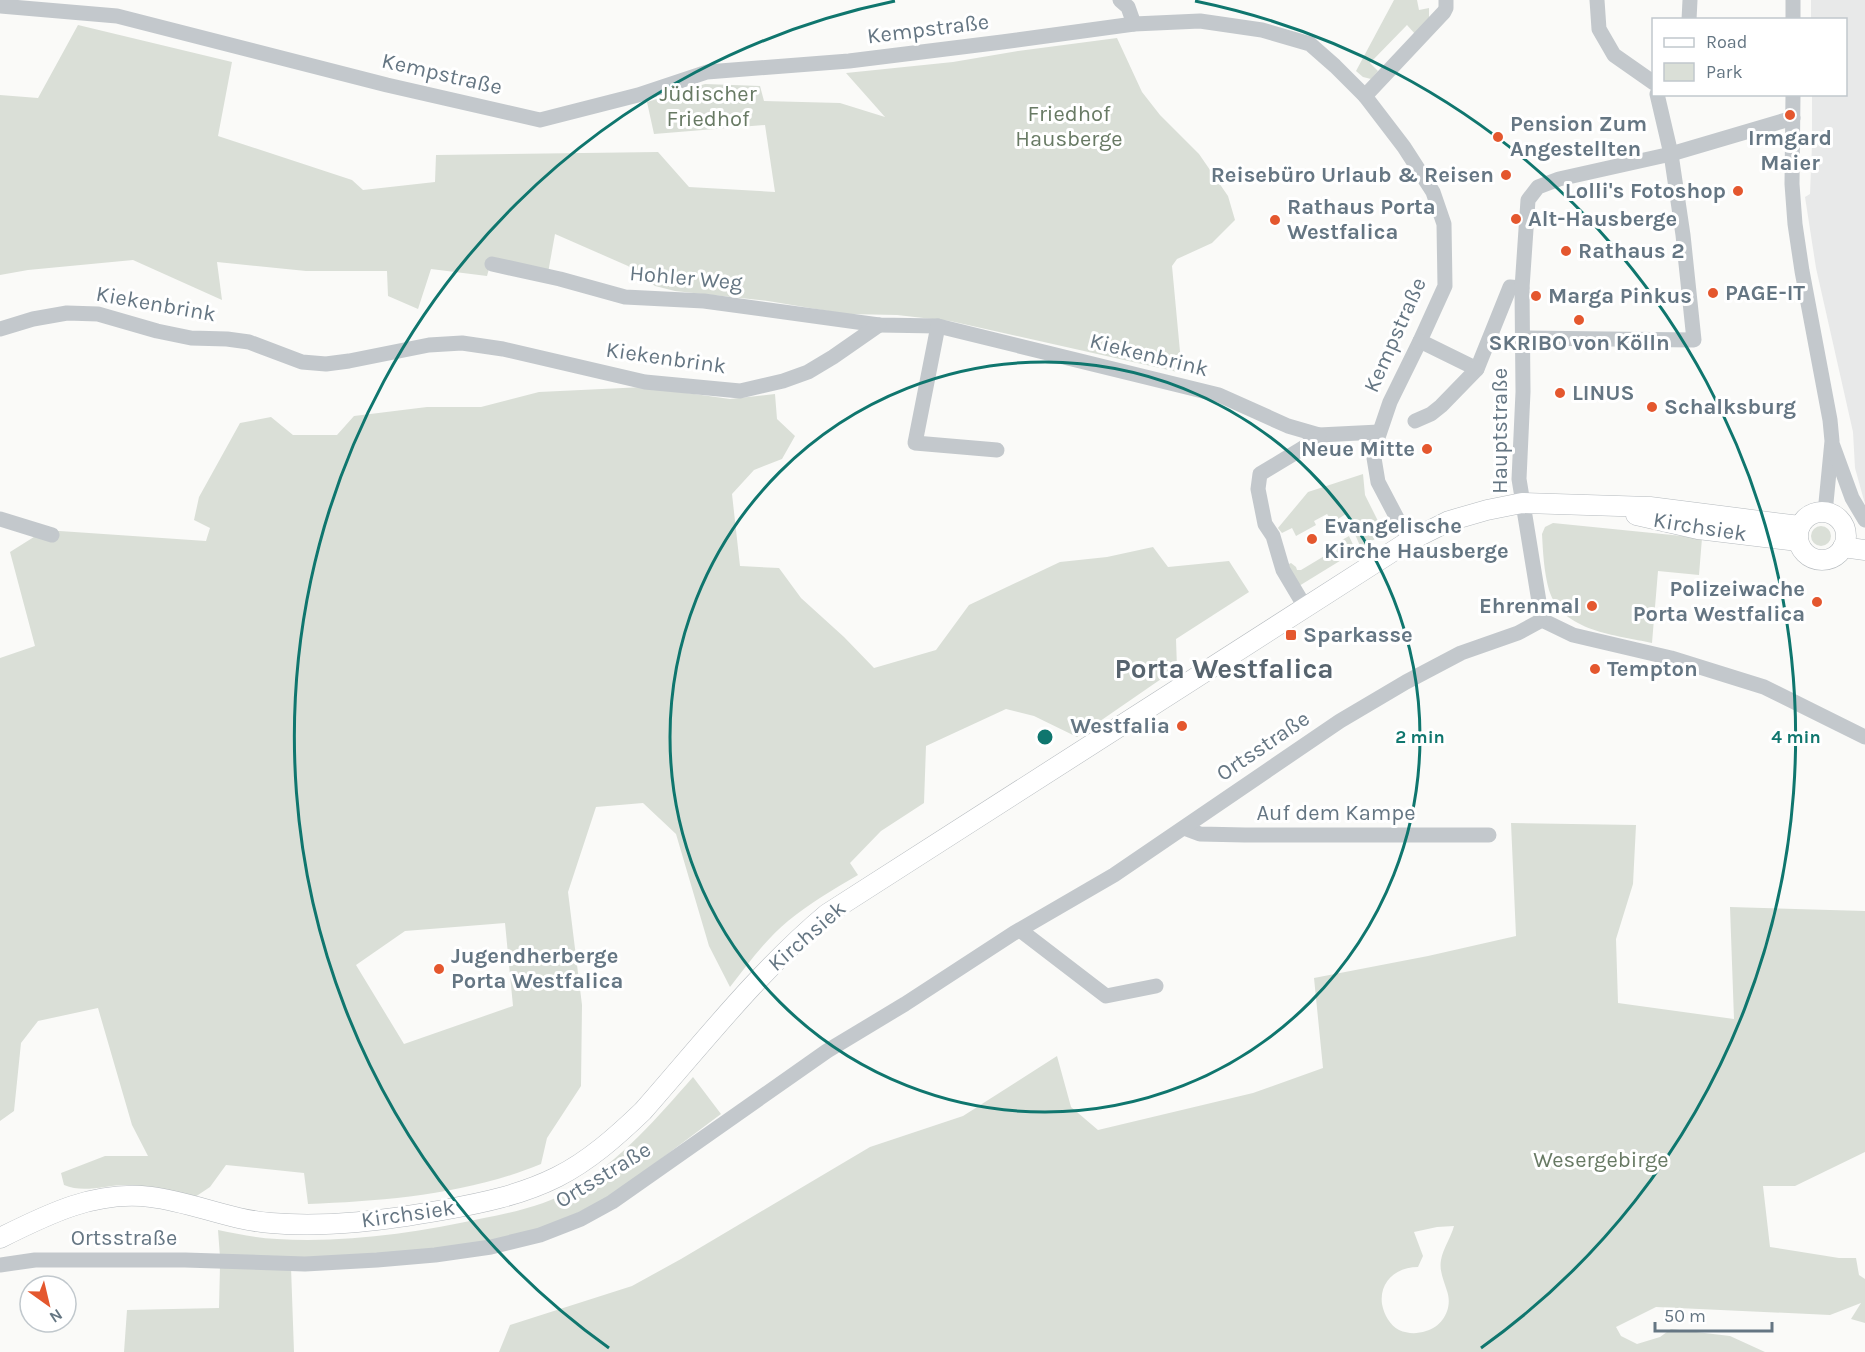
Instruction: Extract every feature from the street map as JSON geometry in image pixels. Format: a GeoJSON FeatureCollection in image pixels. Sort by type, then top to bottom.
{"type":"FeatureCollection","features":[{"type":"Feature","properties":{"kind":"main road","name":"Kirchsiek"},"geometry":{"type":"LineString","coordinates":[[0,1238],[61,1209],[93,1199],[123,1196],[152,1197],[237,1218],[270,1223],[358,1222],[468,1206],[503,1198],[556,1178],[626,1128],[771,966],[799,937],[827,914],[1410,541],[1449,521],[1522,503],[1650,507],[1799,533]]}},
{"type":"Feature","properties":{"kind":"main road"},"geometry":{"type":"LineString","coordinates":[[1825,513],[1832,515],[1843,525],[1845,532],[1843,546],[1833,558],[1817,560],[1804,554],[1799,533],[1810,515],[1825,513]]}},
{"type":"Feature","properties":{"kind":"main road"},"geometry":{"type":"LineString","coordinates":[[1843,546],[1865,550]]}},
{"type":"Feature","properties":{"kind":"street"},"geometry":{"type":"LineString","coordinates":[[1120,0],[1128,7],[1134,24]]}},
{"type":"Feature","properties":{"kind":"street"},"geometry":{"type":"LineString","coordinates":[[1365,96],[1444,12],[1446,0]]}},
{"type":"Feature","properties":{"kind":"street"},"geometry":{"type":"LineString","coordinates":[[1597,0],[1599,29],[1614,55],[1652,81]]}},
{"type":"Feature","properties":{"kind":"street"},"geometry":{"type":"LineString","coordinates":[[1689,18],[1690,0]]}},
{"type":"Feature","properties":{"kind":"street"},"geometry":{"type":"LineString","coordinates":[[1793,0],[1793,18]]}},
{"type":"Feature","properties":{"kind":"street","name":"Kempstraße"},"geometry":{"type":"LineString","coordinates":[[0,6],[117,16],[387,86],[540,120],[638,95],[707,72],[849,61],[1134,24],[1200,21],[1262,30],[1310,44],[1365,96],[1404,147],[1433,192],[1444,224],[1445,285],[1390,402],[1373,452],[1378,482],[1410,541]]}},
{"type":"Feature","properties":{"kind":"street"},"geometry":{"type":"LineString","coordinates":[[1524,338],[1694,340],[1683,235],[1671,154],[1657,96]]}},
{"type":"Feature","properties":{"kind":"street"},"geometry":{"type":"LineString","coordinates":[[1793,96],[1792,184],[1795,224],[1832,441],[1825,513]]}},
{"type":"Feature","properties":{"kind":"street","name":"Hauptstraße"},"geometry":{"type":"LineString","coordinates":[[1542,620],[1519,479],[1524,338],[1522,288],[1528,200],[1538,187],[1559,179],[1671,154],[1793,118]]}},
{"type":"Feature","properties":{"kind":"street","name":"Hohler Weg"},"geometry":{"type":"LineString","coordinates":[[492,264],[560,279],[625,297],[704,301],[879,325]]}},
{"type":"Feature","properties":{"kind":"street"},"geometry":{"type":"LineString","coordinates":[[1415,421],[1431,414],[1441,406],[1477,369],[1510,287],[1522,288]]}},
{"type":"Feature","properties":{"kind":"street","name":"Kiekenbrink"},"geometry":{"type":"LineString","coordinates":[[0,329],[33,319],[67,313],[98,314],[191,338],[249,342],[302,362],[326,364],[429,345],[462,343],[503,349],[645,382],[740,391],[783,381],[808,372],[879,325],[938,326],[1219,395],[1288,426],[1319,435],[1378,432]]}},
{"type":"Feature","properties":{"kind":"street"},"geometry":{"type":"LineString","coordinates":[[938,326],[915,443],[997,450]]}},
{"type":"Feature","properties":{"kind":"street"},"geometry":{"type":"LineString","coordinates":[[1420,341],[1477,369]]}},
{"type":"Feature","properties":{"kind":"street"},"geometry":{"type":"LineString","coordinates":[[1305,607],[1283,570],[1273,536],[1265,524],[1258,489],[1260,474],[1303,448],[1319,435]]}},
{"type":"Feature","properties":{"kind":"street"},"geometry":{"type":"LineString","coordinates":[[1832,441],[1852,498],[1865,520]]}},
{"type":"Feature","properties":{"kind":"street"},"geometry":{"type":"LineString","coordinates":[[0,519],[52,534]]}},
{"type":"Feature","properties":{"kind":"street"},"geometry":{"type":"LineString","coordinates":[[1542,620],[1573,635],[1671,658],[1764,687],[1865,737]]}},
{"type":"Feature","properties":{"kind":"street","name":"Ortsstraße"},"geometry":{"type":"LineString","coordinates":[[0,1265],[34,1260],[305,1263],[377,1260],[491,1247],[540,1235],[581,1219],[612,1202],[827,1051],[1020,930],[1114,875],[1340,721],[1461,653],[1518,633],[1542,620]]}},
{"type":"Feature","properties":{"kind":"street","name":"Auf dem Kampe"},"geometry":{"type":"LineString","coordinates":[[1184,828],[1211,835],[1490,835]]}},
{"type":"Feature","properties":{"kind":"street"},"geometry":{"type":"LineString","coordinates":[[1020,930],[1106,996],[1156,986]]}},
{"type":"Feature","properties":{"kind":"shaded area"},"geometry":{"type":"Polygon","coordinates":[[[1811,0],[1865,0],[1865,504],[1855,468],[1853,432],[1816,268],[1805,197],[1810,194],[1812,96],[1847,96],[1847,18],[1811,18],[1811,0]]]}},
{"type":"Feature","properties":{"kind":"green space"},"geometry":{"type":"Polygon","coordinates":[[[1394,0],[1417,0],[1419,10],[1429,8],[1429,18],[1416,35],[1407,25],[1370,63],[1378,71],[1371,79],[1363,77],[1356,71],[1394,0]]]}},
{"type":"Feature","properties":{"kind":"green space"},"geometry":{"type":"Polygon","coordinates":[[[78,25],[232,62],[218,136],[352,180],[363,190],[435,182],[436,155],[658,152],[689,187],[775,192],[765,125],[654,134],[647,102],[705,84],[760,86],[764,101],[840,103],[885,117],[846,73],[953,62],[1117,38],[1142,92],[1160,115],[1199,154],[1228,196],[1235,220],[1212,243],[1177,259],[1172,266],[1182,373],[950,321],[897,315],[846,314],[768,301],[675,291],[655,286],[628,266],[555,234],[548,273],[492,258],[487,276],[431,269],[418,309],[388,296],[387,271],[306,271],[217,262],[222,300],[133,260],[28,270],[0,275],[0,95],[38,98],[78,25]]]}},
{"type":"Feature","properties":{"kind":"green space"},"geometry":{"type":"Polygon","coordinates":[[[644,387],[730,399],[775,394],[777,419],[795,436],[782,459],[754,470],[732,494],[740,566],[779,568],[801,598],[874,668],[936,650],[969,605],[1060,562],[1107,557],[1153,547],[1168,567],[1229,561],[1249,592],[1176,639],[1177,668],[1077,737],[1034,716],[1006,709],[926,746],[924,803],[881,831],[850,863],[858,875],[813,902],[780,928],[730,987],[709,946],[676,834],[643,803],[596,807],[568,892],[582,1005],[581,1086],[547,1138],[541,1164],[456,1189],[397,1198],[308,1204],[304,1173],[226,1165],[210,1187],[195,1197],[138,1186],[121,1185],[80,1189],[64,1185],[61,1173],[105,1156],[148,1156],[132,1125],[98,1008],[38,1021],[21,1043],[14,1111],[0,1121],[0,658],[35,646],[10,552],[45,530],[206,541],[210,528],[194,520],[199,497],[240,423],[271,417],[293,435],[337,435],[354,416],[427,407],[481,407],[539,392],[644,387]],[[505,923],[405,931],[356,965],[404,1044],[513,1006],[505,923]]]}},
{"type":"Feature","properties":{"kind":"green space"},"geometry":{"type":"Polygon","coordinates":[[[1363,474],[1365,495],[1384,533],[1361,548],[1346,514],[1333,522],[1327,514],[1314,521],[1316,525],[1296,536],[1292,528],[1282,533],[1278,528],[1308,492],[1363,474]]]}},
{"type":"Feature","properties":{"kind":"green space"},"geometry":{"type":"Polygon","coordinates":[[[1553,523],[1702,538],[1699,575],[1658,571],[1652,643],[1592,629],[1566,615],[1556,604],[1549,590],[1546,576],[1542,534],[1545,527],[1553,523]]]}},
{"type":"Feature","properties":{"kind":"green space"},"geometry":{"type":"Polygon","coordinates":[[[1817,526],[1825,526],[1831,532],[1831,540],[1825,546],[1817,546],[1811,540],[1811,532],[1817,526]]]}},
{"type":"Feature","properties":{"kind":"green space"},"geometry":{"type":"Polygon","coordinates":[[[1349,536],[1356,551],[1299,586],[1287,565],[1291,563],[1297,570],[1301,570],[1331,552],[1335,554],[1337,549],[1333,545],[1349,536]]]}},
{"type":"Feature","properties":{"kind":"green space","name":"Wesergebirge"},"geometry":{"type":"Polygon","coordinates":[[[1511,823],[1636,825],[1633,884],[1616,939],[1618,1003],[1734,1019],[1730,907],[1865,911],[1865,1152],[1795,1186],[1763,1186],[1770,1247],[1839,1258],[1856,1258],[1859,1275],[1865,1279],[1865,1323],[1851,1319],[1861,1303],[1830,1315],[1656,1307],[1616,1327],[1621,1336],[1637,1344],[1660,1337],[1671,1329],[1730,1336],[1765,1352],[499,1352],[510,1325],[632,1286],[870,1147],[963,1116],[1057,1056],[1071,1107],[1098,1130],[1253,1093],[1323,1068],[1314,978],[1516,936],[1511,823]],[[1454,1226],[1414,1232],[1423,1256],[1418,1267],[1397,1273],[1391,1277],[1383,1289],[1382,1304],[1386,1316],[1399,1330],[1419,1333],[1432,1329],[1442,1321],[1449,1304],[1449,1297],[1442,1276],[1441,1260],[1454,1226]]]}},
{"type":"Feature","properties":{"kind":"green space"},"geometry":{"type":"Polygon","coordinates":[[[693,1077],[721,1114],[614,1194],[556,1224],[462,1248],[366,1258],[220,1257],[218,1230],[255,1237],[303,1240],[381,1236],[507,1213],[542,1203],[564,1194],[608,1164],[652,1122],[693,1077]]]}},
{"type":"Feature","properties":{"kind":"green space"},"geometry":{"type":"Polygon","coordinates":[[[220,1266],[291,1267],[294,1352],[124,1352],[127,1310],[219,1308],[220,1266]]]}},
{"type":"Feature","properties":{"kind":"place","name":"Irmgard Maier"},"geometry":{"type":"Point","coordinates":[1790,115]}},
{"type":"Feature","properties":{"kind":"place","name":"Pension Zum Angestellten"},"geometry":{"type":"Point","coordinates":[1498,137]}},
{"type":"Feature","properties":{"kind":"place","name":"Reisebüro Urlaub & Reisen"},"geometry":{"type":"Point","coordinates":[1506,175]}},
{"type":"Feature","properties":{"kind":"place","name":"Lolli's Fotoshop"},"geometry":{"type":"Point","coordinates":[1738,191]}},
{"type":"Feature","properties":{"kind":"place","name":"Alt-Hausberge"},"geometry":{"type":"Point","coordinates":[1516,219]}},
{"type":"Feature","properties":{"kind":"place","name":"Rathaus Porta Westfalica"},"geometry":{"type":"Point","coordinates":[1275,220]}},
{"type":"Feature","properties":{"kind":"place","name":"Rathaus 2"},"geometry":{"type":"Point","coordinates":[1566,251]}},
{"type":"Feature","properties":{"kind":"place","name":"PAGE-IT"},"geometry":{"type":"Point","coordinates":[1713,293]}},
{"type":"Feature","properties":{"kind":"place","name":"Marga Pinkus"},"geometry":{"type":"Point","coordinates":[1536,296]}},
{"type":"Feature","properties":{"kind":"place","name":"SKRIBO von Kölln"},"geometry":{"type":"Point","coordinates":[1579,320]}},
{"type":"Feature","properties":{"kind":"place","name":"LINUS"},"geometry":{"type":"Point","coordinates":[1560,393]}},
{"type":"Feature","properties":{"kind":"place","name":"Schalksburg"},"geometry":{"type":"Point","coordinates":[1652,407]}},
{"type":"Feature","properties":{"kind":"place","name":"Neue Mitte"},"geometry":{"type":"Point","coordinates":[1427,449]}},
{"type":"Feature","properties":{"kind":"place","name":"Evangelische Kirche Hausberge"},"geometry":{"type":"Point","coordinates":[1312,539]}},
{"type":"Feature","properties":{"kind":"place","name":"Polizeiwache Porta Westfalica"},"geometry":{"type":"Point","coordinates":[1817,602]}},
{"type":"Feature","properties":{"kind":"place","name":"Ehrenmal"},"geometry":{"type":"Point","coordinates":[1592,606]}},
{"type":"Feature","properties":{"kind":"place","name":"Sparkasse"},"geometry":{"type":"Point","coordinates":[1291,635]}},
{"type":"Feature","properties":{"kind":"place","name":"Tempton"},"geometry":{"type":"Point","coordinates":[1595,669]}},
{"type":"Feature","properties":{"kind":"place","name":"Westfalia"},"geometry":{"type":"Point","coordinates":[1182,726]}},
{"type":"Feature","properties":{"kind":"place","name":"Jugendherberge Porta Westfalica"},"geometry":{"type":"Point","coordinates":[439,969]}},
{"type":"Feature","properties":{"kind":"district","name":"Porta Westfalica"},"geometry":{"type":"Point","coordinates":[1224,668]}},
{"type":"Feature","properties":{"kind":"park label","name":"Jüdischer Friedhof"},"geometry":{"type":"Point","coordinates":[708,106]}},
{"type":"Feature","properties":{"kind":"park label","name":"Friedhof Hausberge"},"geometry":{"type":"Point","coordinates":[1069,126]}}]}
